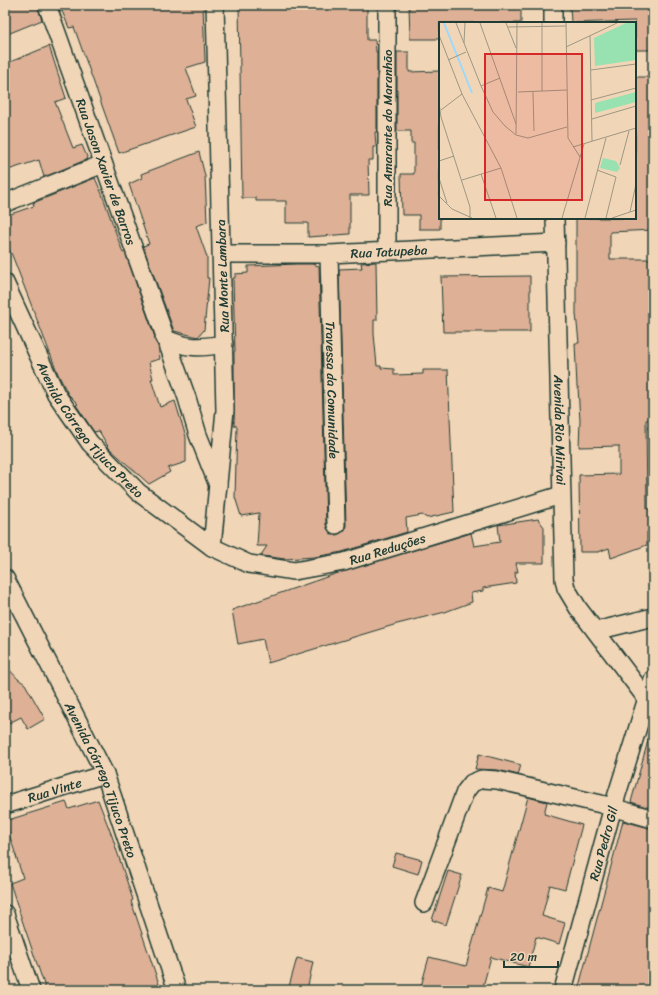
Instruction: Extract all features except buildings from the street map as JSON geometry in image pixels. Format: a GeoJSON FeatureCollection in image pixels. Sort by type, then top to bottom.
{"type":"FeatureCollection","features":[{"type":"Feature","properties":{"kind":"street","name":"Rua Jason Xavier de Barros"},"geometry":{"type":"LineString","coordinates":[[46,5],[164,338],[187,398],[198,435],[219,489]]}},
{"type":"Feature","properties":{"kind":"street","name":"Rua Monte Lambara"},"geometry":{"type":"LineString","coordinates":[[212,547],[219,489],[225,410],[215,5]]}},
{"type":"Feature","properties":{"kind":"street","name":"Rua Amarante do Maranhão"},"geometry":{"type":"LineString","coordinates":[[387,5],[387,250]]}},
{"type":"Feature","properties":{"kind":"street"},"geometry":{"type":"LineString","coordinates":[[553,5],[553,22]]}},
{"type":"Feature","properties":{"kind":"street"},"geometry":{"type":"LineString","coordinates":[[5,203],[103,164]]}},
{"type":"Feature","properties":{"kind":"street","name":"Avenida Rio Mirivai"},"geometry":{"type":"LineString","coordinates":[[555,219],[564,580],[566,588],[578,608],[596,631]]}},
{"type":"Feature","properties":{"kind":"street","name":"Rua Tatupeba"},"geometry":{"type":"LineString","coordinates":[[222,254],[329,254],[556,243]]}},
{"type":"Feature","properties":{"kind":"street","name":"Travessa da Comunidade"},"geometry":{"type":"LineString","coordinates":[[329,254],[336,525]]}},
{"type":"Feature","properties":{"kind":"street","name":"Avenida Córrego Tijuco Preto"},"geometry":{"type":"LineString","coordinates":[[5,283],[56,394],[90,443],[138,492],[212,547]]}},
{"type":"Feature","properties":{"kind":"street"},"geometry":{"type":"LineString","coordinates":[[164,338],[180,346],[192,348],[224,344]]}},
{"type":"Feature","properties":{"kind":"street","name":"Rua Reduções"},"geometry":{"type":"LineString","coordinates":[[212,547],[249,564],[294,571],[344,562],[561,495]]}},
{"type":"Feature","properties":{"kind":"street","name":"Avenida Córrego Tijuco Preto"},"geometry":{"type":"LineString","coordinates":[[5,578],[105,774],[177,990]]}},
{"type":"Feature","properties":{"kind":"street"},"geometry":{"type":"LineString","coordinates":[[646,698],[596,631],[653,617]]}},
{"type":"Feature","properties":{"kind":"street","name":"Rua Pedro Gil"},"geometry":{"type":"LineString","coordinates":[[563,990],[613,807],[653,679]]}},
{"type":"Feature","properties":{"kind":"street","name":"Rua Vinte"},"geometry":{"type":"LineString","coordinates":[[5,805],[105,774]]}},
{"type":"Feature","properties":{"kind":"street"},"geometry":{"type":"LineString","coordinates":[[424,903],[465,792],[472,783],[482,779],[498,780],[653,818]]}},
{"type":"Feature","properties":{"kind":"street"},"geometry":{"type":"LineString","coordinates":[[5,914],[31,990]]}}]}
